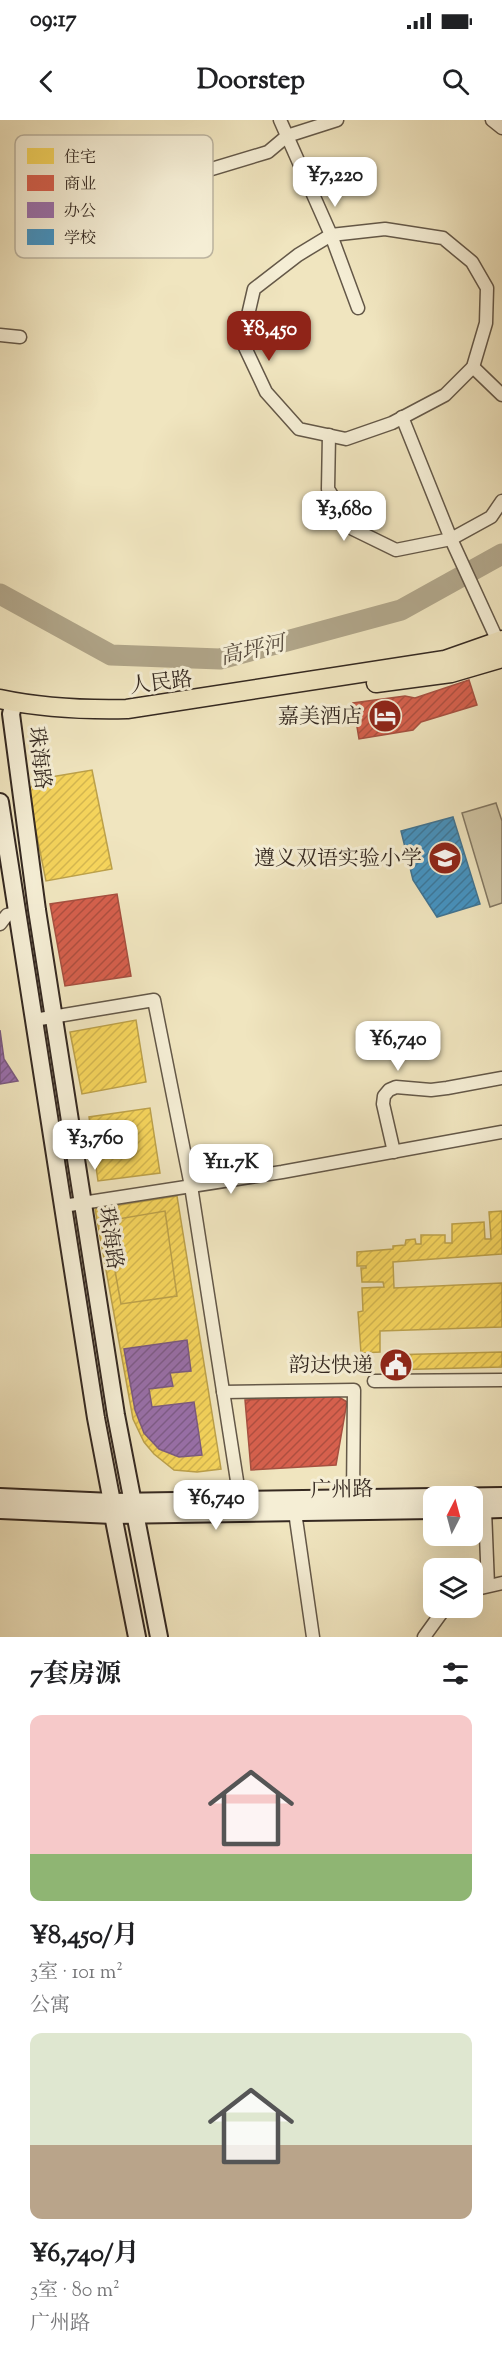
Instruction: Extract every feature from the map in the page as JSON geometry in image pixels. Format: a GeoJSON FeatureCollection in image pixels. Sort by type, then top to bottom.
{"type":"FeatureCollection","features":[{"type":"Feature","properties":{"kind":"main road","name":"人民路"},"geometry":{"type":"LineString","coordinates":[[6,707],[84,723],[127,722],[306,693],[451,673],[501,648]]}},
{"type":"Feature","properties":{"kind":"street"},"geometry":{"type":"LineString","coordinates":[[280,120],[331,235],[358,309]]}},
{"type":"Feature","properties":{"kind":"street"},"geometry":{"type":"LineString","coordinates":[[213,169],[268,152],[287,136],[337,120]]}},
{"type":"Feature","properties":{"kind":"street"},"geometry":{"type":"LineString","coordinates":[[492,120],[502,128]]}},
{"type":"Feature","properties":{"kind":"street"},"geometry":{"type":"LineString","coordinates":[[385,229],[444,238],[472,262],[487,288],[486,323],[473,367],[445,395],[402,417],[346,439],[299,429],[266,392],[242,341],[254,289],[298,255],[331,235],[385,229]]}},
{"type":"Feature","properties":{"kind":"street"},"geometry":{"type":"LineString","coordinates":[[0,334],[20,338]]}},
{"type":"Feature","properties":{"kind":"street"},"geometry":{"type":"LineString","coordinates":[[473,367],[502,394]]}},
{"type":"Feature","properties":{"kind":"street"},"geometry":{"type":"LineString","coordinates":[[402,417],[451,539],[501,648]]}},
{"type":"Feature","properties":{"kind":"street"},"geometry":{"type":"LineString","coordinates":[[328,435],[328,489],[352,529],[396,550],[451,539],[491,517],[502,501]]}},
{"type":"Feature","properties":{"kind":"street","name":"珠海路"},"geometry":{"type":"LineString","coordinates":[[6,707],[116,1415],[159,1637]]}},
{"type":"Feature","properties":{"kind":"street","name":"珠海路"},"geometry":{"type":"LineString","coordinates":[[0,802],[96,1418],[137,1637]]}},
{"type":"Feature","properties":{"kind":"street"},"geometry":{"type":"LineString","coordinates":[[0,924],[7,915],[17,913]]}},
{"type":"Feature","properties":{"kind":"street"},"geometry":{"type":"LineString","coordinates":[[34,1020],[154,1000],[191,1186],[240,1500]]}},
{"type":"Feature","properties":{"kind":"street"},"geometry":{"type":"LineString","coordinates":[[394,1152],[383,1104],[388,1090],[396,1087],[431,1090],[502,1078]]}},
{"type":"Feature","properties":{"kind":"street"},"geometry":{"type":"LineString","coordinates":[[63,1206],[502,1132]]}},
{"type":"Feature","properties":{"kind":"street"},"geometry":{"type":"LineString","coordinates":[[374,1381],[502,1380]]}},
{"type":"Feature","properties":{"kind":"street"},"geometry":{"type":"LineString","coordinates":[[223,1392],[354,1390],[353,1498]]}},
{"type":"Feature","properties":{"kind":"street"},"geometry":{"type":"LineString","coordinates":[[483,1496],[502,1496]]}},
{"type":"Feature","properties":{"kind":"street","name":"广州路"},"geometry":{"type":"LineString","coordinates":[[0,1497],[112,1508]]}},
{"type":"Feature","properties":{"kind":"street","name":"广州路"},"geometry":{"type":"LineString","coordinates":[[135,1508],[240,1500],[423,1497]]}},
{"type":"Feature","properties":{"kind":"street","name":"广州路"},"geometry":{"type":"LineString","coordinates":[[0,1510],[135,1508],[295,1512],[423,1510]]}},
{"type":"Feature","properties":{"kind":"street"},"geometry":{"type":"LineString","coordinates":[[487,1510],[488,1585]]}},
{"type":"Feature","properties":{"kind":"street"},"geometry":{"type":"LineString","coordinates":[[295,1512],[313,1637]]}},
{"type":"Feature","properties":{"kind":"street"},"geometry":{"type":"LineString","coordinates":[[483,1587],[502,1583]]}},
{"type":"Feature","properties":{"kind":"street"},"geometry":{"type":"LineString","coordinates":[[424,1637],[438,1618]]}},
{"type":"Feature","properties":{"kind":"shaded area"},"geometry":{"type":"Polygon","coordinates":[[[496,803],[502,821],[502,903],[490,907],[462,813],[496,803]]]}},
{"type":"Feature","properties":{"kind":"building: 住宅","name":"嘉美酒店"},"geometry":{"type":"Polygon","coordinates":[[[407,701],[410,724],[363,731],[359,709],[407,701]]]}},
{"type":"Feature","properties":{"kind":"building: 住宅"},"geometry":{"type":"Polygon","coordinates":[[[92,770],[112,869],[46,881],[29,797],[30,788],[39,779],[92,770]]]}},
{"type":"Feature","properties":{"kind":"building: 住宅"},"geometry":{"type":"Polygon","coordinates":[[[109,902],[118,965],[70,972],[62,908],[109,902]]]}},
{"type":"Feature","properties":{"kind":"building: 住宅"},"geometry":{"type":"Polygon","coordinates":[[[136,1020],[146,1082],[82,1094],[70,1032],[136,1020]]]}},
{"type":"Feature","properties":{"kind":"building: 住宅"},"geometry":{"type":"Polygon","coordinates":[[[150,1108],[160,1173],[98,1181],[89,1117],[150,1108]]]}},
{"type":"Feature","properties":{"kind":"building: 住宅"},"geometry":{"type":"Polygon","coordinates":[[[177,1196],[221,1469],[197,1472],[174,1470],[154,1454],[144,1442],[133,1419],[95,1209],[177,1196]]]}},
{"type":"Feature","properties":{"kind":"building: 住宅"},"geometry":{"type":"Polygon","coordinates":[[[165,1211],[177,1296],[121,1304],[106,1221],[165,1211]]]}},
{"type":"Feature","properties":{"kind":"building: 住宅"},"geometry":{"type":"Polygon","coordinates":[[[502,1211],[502,1254],[393,1262],[394,1288],[502,1283],[502,1327],[380,1331],[380,1352],[361,1353],[358,1312],[363,1311],[362,1288],[384,1287],[383,1282],[362,1282],[361,1268],[366,1268],[366,1266],[357,1266],[357,1252],[393,1249],[393,1246],[405,1245],[406,1240],[415,1239],[416,1244],[421,1244],[421,1235],[445,1235],[445,1243],[452,1243],[452,1224],[484,1222],[485,1239],[491,1239],[489,1212],[502,1211]]]}},
{"type":"Feature","properties":{"kind":"building: 住宅"},"geometry":{"type":"Polygon","coordinates":[[[502,1352],[502,1367],[388,1370],[387,1355],[502,1352]]]}},
{"type":"Feature","properties":{"kind":"building: 商业"},"geometry":{"type":"Polygon","coordinates":[[[469,680],[477,705],[421,722],[413,730],[359,739],[353,703],[405,696],[415,698],[469,680]]]}},
{"type":"Feature","properties":{"kind":"building: 商业"},"geometry":{"type":"Polygon","coordinates":[[[117,894],[131,976],[65,986],[50,904],[117,894]]]}},
{"type":"Feature","properties":{"kind":"building: 商业"},"geometry":{"type":"Polygon","coordinates":[[[337,1396],[347,1402],[336,1465],[251,1470],[245,1400],[337,1396]]]}},
{"type":"Feature","properties":{"kind":"building: 办公"},"geometry":{"type":"Polygon","coordinates":[[[0,1030],[4,1059],[18,1081],[0,1084],[0,1030]]]}},
{"type":"Feature","properties":{"kind":"building: 办公"},"geometry":{"type":"Polygon","coordinates":[[[187,1340],[191,1371],[170,1373],[173,1386],[149,1389],[152,1407],[194,1402],[202,1455],[179,1457],[159,1449],[144,1433],[135,1410],[124,1349],[187,1340]]]}},
{"type":"Feature","properties":{"kind":"building: 学校"},"geometry":{"type":"Polygon","coordinates":[[[453,817],[480,904],[437,917],[413,880],[401,831],[453,817]]]}},
{"type":"Feature","properties":{"kind":"waterway","name":"高坪河"},"geometry":{"type":"LineString","coordinates":[[0,594],[111,655],[220,659],[401,610],[502,554]]}},
{"type":"Feature","properties":{"kind":"place","name":"嘉美酒店"},"geometry":{"type":"Point","coordinates":[385,716]}},
{"type":"Feature","properties":{"kind":"place","name":"遵义双语实验小学"},"geometry":{"type":"Point","coordinates":[445,858]}},
{"type":"Feature","properties":{"kind":"place","name":"韵达快递"},"geometry":{"type":"Point","coordinates":[396,1365]}}]}
